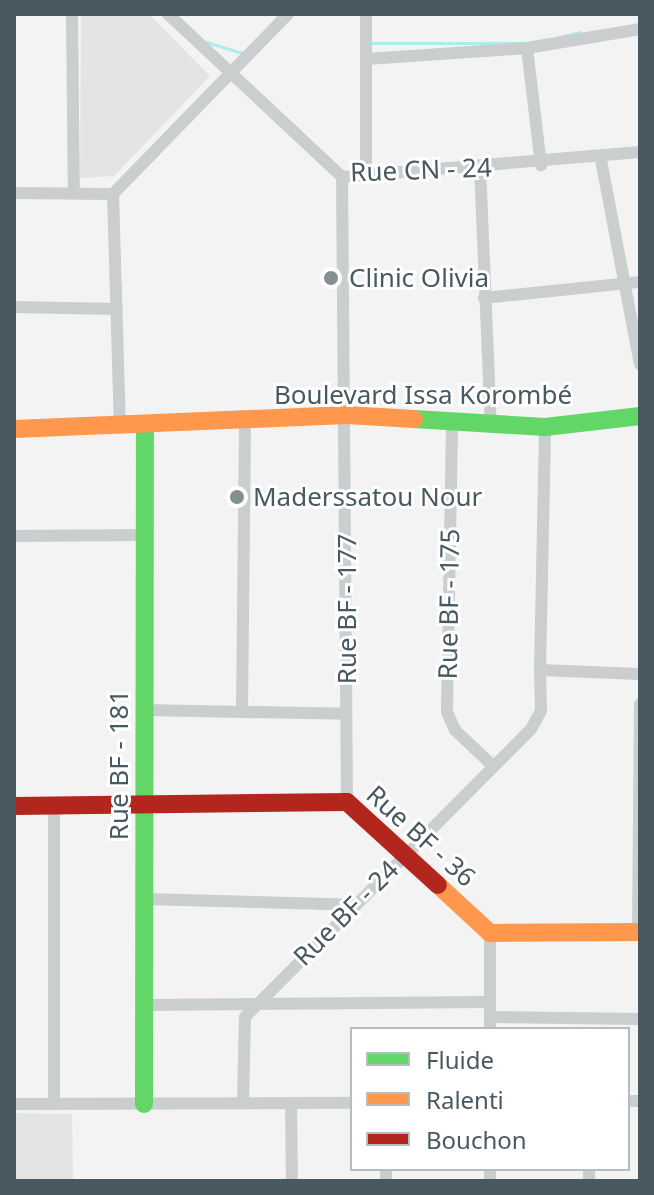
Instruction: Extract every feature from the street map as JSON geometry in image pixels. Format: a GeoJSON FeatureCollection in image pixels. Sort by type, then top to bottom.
{"type":"FeatureCollection","features":[{"type":"Feature","properties":{"kind":"street"},"geometry":{"type":"LineString","coordinates":[[72,14],[74,193]]}},
{"type":"Feature","properties":{"kind":"street","name":"Rue CN - 24"},"geometry":{"type":"LineString","coordinates":[[168,14],[342,177],[601,160],[640,152]]}},
{"type":"Feature","properties":{"kind":"street"},"geometry":{"type":"LineString","coordinates":[[14,193],[113,194],[288,14]]}},
{"type":"Feature","properties":{"kind":"street"},"geometry":{"type":"LineString","coordinates":[[366,14],[366,174]]}},
{"type":"Feature","properties":{"kind":"street"},"geometry":{"type":"LineString","coordinates":[[367,59],[527,48],[640,29]]}},
{"type":"Feature","properties":{"kind":"street"},"geometry":{"type":"LineString","coordinates":[[527,48],[541,165]]}},
{"type":"Feature","properties":{"kind":"street"},"geometry":{"type":"LineString","coordinates":[[601,160],[640,364]]}},
{"type":"Feature","properties":{"kind":"street"},"geometry":{"type":"LineString","coordinates":[[480,167],[491,427]]}},
{"type":"Feature","properties":{"kind":"street","name":"Rue BF - 177"},"geometry":{"type":"LineString","coordinates":[[342,177],[347,415],[347,802]]}},
{"type":"Feature","properties":{"kind":"street"},"geometry":{"type":"LineString","coordinates":[[113,194],[120,428]]}},
{"type":"Feature","properties":{"kind":"street"},"geometry":{"type":"LineString","coordinates":[[484,298],[640,282]]}},
{"type":"Feature","properties":{"kind":"street"},"geometry":{"type":"LineString","coordinates":[[14,307],[117,309]]}},
{"type":"Feature","properties":{"kind":"street","name":"Boulevard Issa Korombé"},"geometry":{"type":"LineString","coordinates":[[14,429],[120,428],[347,415],[452,425],[545,427],[640,416]]}},
{"type":"Feature","properties":{"kind":"street"},"geometry":{"type":"LineString","coordinates":[[242,712],[245,421]]}},
{"type":"Feature","properties":{"kind":"street","name":"Rue BF - 181"},"geometry":{"type":"LineString","coordinates":[[144,1104],[145,425]]}},
{"type":"Feature","properties":{"kind":"street","name":"Rue BF - 175"},"geometry":{"type":"LineString","coordinates":[[452,425],[447,712],[455,730],[492,765]]}},
{"type":"Feature","properties":{"kind":"street","name":"Rue BF - 24"},"geometry":{"type":"LineString","coordinates":[[243,1103],[241,1027],[254,1005],[537,721],[545,427]]}},
{"type":"Feature","properties":{"kind":"street"},"geometry":{"type":"LineString","coordinates":[[14,536],[145,535]]}},
{"type":"Feature","properties":{"kind":"street"},"geometry":{"type":"LineString","coordinates":[[540,670],[640,674]]}},
{"type":"Feature","properties":{"kind":"street"},"geometry":{"type":"LineString","coordinates":[[640,704],[639,932],[490,933],[490,1023],[640,1019]]}},
{"type":"Feature","properties":{"kind":"street"},"geometry":{"type":"LineString","coordinates":[[145,710],[346,714]]}},
{"type":"Feature","properties":{"kind":"street","name":"Rue BF - 36"},"geometry":{"type":"LineString","coordinates":[[14,806],[347,802],[490,933]]}},
{"type":"Feature","properties":{"kind":"street"},"geometry":{"type":"LineString","coordinates":[[54,805],[54,1104]]}},
{"type":"Feature","properties":{"kind":"street"},"geometry":{"type":"LineString","coordinates":[[145,899],[354,905]]}},
{"type":"Feature","properties":{"kind":"street"},"geometry":{"type":"LineString","coordinates":[[145,1005],[490,1002]]}},
{"type":"Feature","properties":{"kind":"street"},"geometry":{"type":"LineString","coordinates":[[14,1104],[350,1103]]}},
{"type":"Feature","properties":{"kind":"street"},"geometry":{"type":"LineString","coordinates":[[291,1104],[292,1181]]}},
{"type":"Feature","properties":{"kind":"shaded area"},"geometry":{"type":"Polygon","coordinates":[[[81,14],[149,14],[210,76],[114,176],[80,178],[81,14]]]}},
{"type":"Feature","properties":{"kind":"shaded area"},"geometry":{"type":"Polygon","coordinates":[[[14,1113],[72,1114],[73,1181],[14,1181],[14,1113]]]}},
{"type":"Feature","properties":{"kind":"waterway"},"geometry":{"type":"LineString","coordinates":[[556,38],[580,32]]}},
{"type":"Feature","properties":{"kind":"waterway"},"geometry":{"type":"LineString","coordinates":[[206,42],[243,53]]}},
{"type":"Feature","properties":{"kind":"waterway"},"geometry":{"type":"LineString","coordinates":[[369,43],[530,43]]}},
{"type":"Feature","properties":{"kind":"traffic: fast"},"geometry":{"type":"LineString","coordinates":[[414,419],[545,427],[640,416]]}},
{"type":"Feature","properties":{"kind":"traffic: fast"},"geometry":{"type":"LineString","coordinates":[[144,1104],[145,425]]}},
{"type":"Feature","properties":{"kind":"traffic: slow"},"geometry":{"type":"LineString","coordinates":[[14,429],[347,415],[414,419]]}},
{"type":"Feature","properties":{"kind":"traffic: slow"},"geometry":{"type":"LineString","coordinates":[[438,885],[490,933],[640,932]]}},
{"type":"Feature","properties":{"kind":"traffic: jam"},"geometry":{"type":"LineString","coordinates":[[14,806],[347,802],[438,885]]}},
{"type":"Feature","properties":{"kind":"place","name":"Clinic Olivia"},"geometry":{"type":"Point","coordinates":[331,278]}},
{"type":"Feature","properties":{"kind":"place","name":"Maderssatou Nour"},"geometry":{"type":"Point","coordinates":[237,497]}}]}
